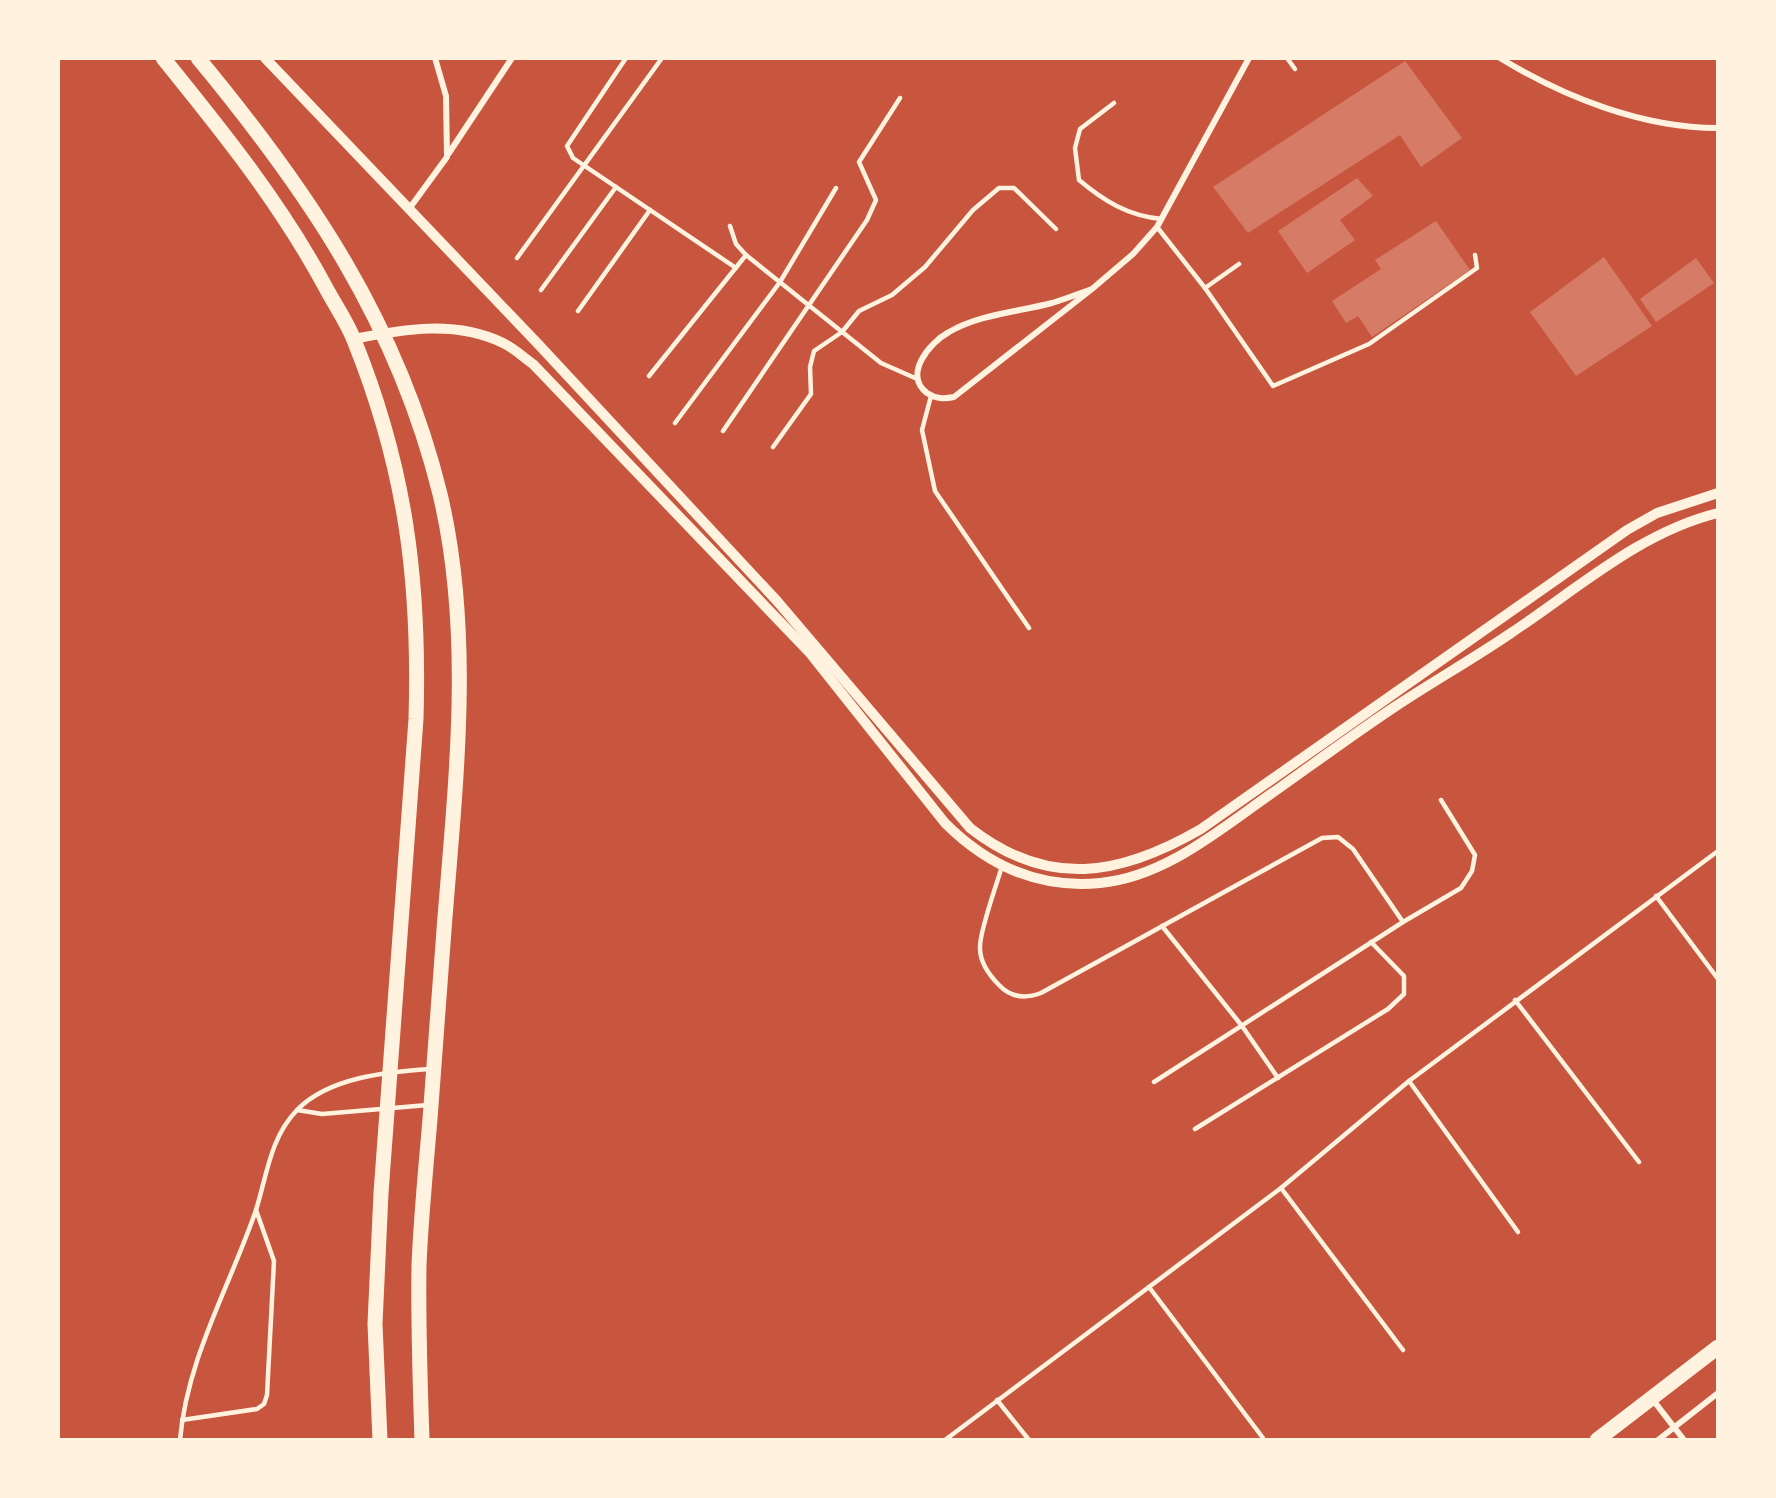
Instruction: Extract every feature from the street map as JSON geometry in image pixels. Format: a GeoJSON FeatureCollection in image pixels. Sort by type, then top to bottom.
{"type":"FeatureCollection","features":[{"type":"Feature","properties":{"kind":"main road"},"geometry":{"type":"LineString","coordinates":[[163,58],[267,189],[311,260],[354,339],[396,469],[411,547],[418,659],[415,730],[389,1072],[375,1324],[380,1440]]}},
{"type":"Feature","properties":{"kind":"main road"},"geometry":{"type":"LineString","coordinates":[[198,58],[305,197],[357,280],[384,333],[413,404],[440,496],[451,556],[458,628],[459,679],[452,820],[419,1271],[422,1440]]}},
{"type":"Feature","properties":{"kind":"main road"},"geometry":{"type":"LineString","coordinates":[[1597,1440],[1718,1347]]}},
{"type":"Feature","properties":{"kind":"street"},"geometry":{"type":"LineString","coordinates":[[265,58],[593,405],[718,545],[816,660],[945,823],[969,847],[1002,866],[1027,876],[1064,884],[1101,884],[1137,875],[1172,860],[1394,708],[1485,651],[1652,539],[1668,530],[1718,513]]}},
{"type":"Feature","properties":{"kind":"street"},"geometry":{"type":"LineString","coordinates":[[435,58],[446,96],[447,156]]}},
{"type":"Feature","properties":{"kind":"street"},"geometry":{"type":"LineString","coordinates":[[409,209],[512,58]]}},
{"type":"Feature","properties":{"kind":"street"},"geometry":{"type":"LineString","coordinates":[[1092,290],[1052,303],[968,322],[946,333],[919,364],[915,378],[920,388],[931,396],[943,399],[954,397],[1092,290],[1133,254],[1162,219],[1249,58]]}},
{"type":"Feature","properties":{"kind":"street"},"geometry":{"type":"LineString","coordinates":[[1500,58],[1545,83],[1603,106],[1649,119],[1718,128]]}},
{"type":"Feature","properties":{"kind":"street"},"geometry":{"type":"LineString","coordinates":[[354,339],[425,328],[479,333],[504,344],[533,364],[718,545],[812,641],[903,752],[970,828],[988,842],[1032,862],[1068,869],[1096,868],[1152,856],[1177,843],[1642,522],[1667,509],[1718,493]]}},
{"type":"Feature","properties":{"kind":"street"},"geometry":{"type":"LineString","coordinates":[[1642,522],[1652,539]]}},
{"type":"Feature","properties":{"kind":"street"},"geometry":{"type":"LineString","coordinates":[[1027,876],[1032,862]]}},
{"type":"Feature","properties":{"kind":"street"},"geometry":{"type":"LineString","coordinates":[[1658,1440],[1718,1393]]}},
{"type":"Feature","properties":{"kind":"street"},"geometry":{"type":"LineString","coordinates":[[1651,1397],[1684,1440]]}},
{"type":"Feature","properties":{"kind":"lane"},"geometry":{"type":"LineString","coordinates":[[626,58],[567,146],[573,158],[736,268]]}},
{"type":"Feature","properties":{"kind":"lane"},"geometry":{"type":"LineString","coordinates":[[517,258],[662,58]]}},
{"type":"Feature","properties":{"kind":"lane"},"geometry":{"type":"LineString","coordinates":[[1287,58],[1295,69]]}},
{"type":"Feature","properties":{"kind":"lane"},"geometry":{"type":"LineString","coordinates":[[723,431],[867,220],[876,200],[859,162],[900,98]]}},
{"type":"Feature","properties":{"kind":"lane"},"geometry":{"type":"LineString","coordinates":[[1114,103],[1080,129],[1075,148],[1079,180],[1108,204],[1148,218],[1162,219]]}},
{"type":"Feature","properties":{"kind":"lane"},"geometry":{"type":"LineString","coordinates":[[541,290],[616,187]]}},
{"type":"Feature","properties":{"kind":"lane"},"geometry":{"type":"LineString","coordinates":[[773,447],[811,394],[810,367],[814,351],[842,332],[859,311],[892,295],[925,267],[973,210],[999,188],[1014,188],[1056,228]]}},
{"type":"Feature","properties":{"kind":"lane"},"geometry":{"type":"LineString","coordinates":[[675,423],[780,282],[836,189]]}},
{"type":"Feature","properties":{"kind":"lane"},"geometry":{"type":"LineString","coordinates":[[578,311],[650,210]]}},
{"type":"Feature","properties":{"kind":"lane"},"geometry":{"type":"LineString","coordinates":[[730,226],[736,244],[746,255],[881,363],[915,378]]}},
{"type":"Feature","properties":{"kind":"lane"},"geometry":{"type":"LineString","coordinates":[[1157,227],[1205,288],[1273,386],[1370,344],[1477,268],[1475,255]]}},
{"type":"Feature","properties":{"kind":"lane"},"geometry":{"type":"LineString","coordinates":[[650,376],[746,255]]}},
{"type":"Feature","properties":{"kind":"lane"},"geometry":{"type":"LineString","coordinates":[[1205,288],[1239,264]]}},
{"type":"Feature","properties":{"kind":"lane"},"geometry":{"type":"LineString","coordinates":[[931,396],[922,430],[935,491],[1029,628]]}},
{"type":"Feature","properties":{"kind":"lane"},"geometry":{"type":"LineString","coordinates":[[1154,1082],[1402,921],[1461,888],[1472,871],[1475,855],[1441,800]]}},
{"type":"Feature","properties":{"kind":"lane"},"geometry":{"type":"LineString","coordinates":[[1002,866],[980,947],[983,963],[990,975],[1003,989],[1017,997],[1041,993],[1322,838],[1338,837],[1353,849],[1402,921]]}},
{"type":"Feature","properties":{"kind":"lane"},"geometry":{"type":"LineString","coordinates":[[945,1440],[1281,1188],[1408,1081],[1718,851]]}},
{"type":"Feature","properties":{"kind":"lane"},"geometry":{"type":"LineString","coordinates":[[1656,896],[1718,979]]}},
{"type":"Feature","properties":{"kind":"lane"},"geometry":{"type":"LineString","coordinates":[[1162,926],[1242,1026],[1278,1078]]}},
{"type":"Feature","properties":{"kind":"lane"},"geometry":{"type":"LineString","coordinates":[[1195,1129],[1388,1009],[1404,994],[1404,976],[1371,942]]}},
{"type":"Feature","properties":{"kind":"lane"},"geometry":{"type":"LineString","coordinates":[[1515,1000],[1638,1162]]}},
{"type":"Feature","properties":{"kind":"lane"},"geometry":{"type":"LineString","coordinates":[[180,1440],[182,1420],[203,1341],[256,1210],[271,1151],[297,1110],[321,1091],[389,1072],[433,1069]]}},
{"type":"Feature","properties":{"kind":"lane"},"geometry":{"type":"LineString","coordinates":[[1408,1081],[1518,1232]]}},
{"type":"Feature","properties":{"kind":"lane"},"geometry":{"type":"LineString","coordinates":[[297,1110],[322,1114],[431,1105]]}},
{"type":"Feature","properties":{"kind":"lane"},"geometry":{"type":"LineString","coordinates":[[1281,1188],[1403,1350]]}},
{"type":"Feature","properties":{"kind":"lane"},"geometry":{"type":"LineString","coordinates":[[182,1420],[257,1409],[264,1404],[267,1395],[274,1262],[256,1210]]}},
{"type":"Feature","properties":{"kind":"lane"},"geometry":{"type":"LineString","coordinates":[[1149,1287],[1263,1438]]}},
{"type":"Feature","properties":{"kind":"lane"},"geometry":{"type":"LineString","coordinates":[[997,1400],[1029,1440]]}},
{"type":"Feature","properties":{"kind":"building"},"geometry":{"type":"Polygon","coordinates":[[[1405,61],[1462,138],[1421,167],[1400,135],[1248,233],[1213,187],[1405,61]]]}},
{"type":"Feature","properties":{"kind":"building"},"geometry":{"type":"Polygon","coordinates":[[[1357,178],[1373,196],[1340,220],[1355,240],[1307,273],[1278,231],[1357,178]]]}},
{"type":"Feature","properties":{"kind":"building"},"geometry":{"type":"Polygon","coordinates":[[[1436,221],[1470,270],[1372,337],[1358,316],[1346,323],[1332,301],[1381,269],[1375,260],[1436,221]]]}},
{"type":"Feature","properties":{"kind":"building"},"geometry":{"type":"Polygon","coordinates":[[[1604,257],[1652,326],[1576,376],[1530,312],[1604,257]]]}},
{"type":"Feature","properties":{"kind":"building"},"geometry":{"type":"Polygon","coordinates":[[[1696,258],[1714,283],[1656,322],[1640,299],[1696,258]]]}}]}
